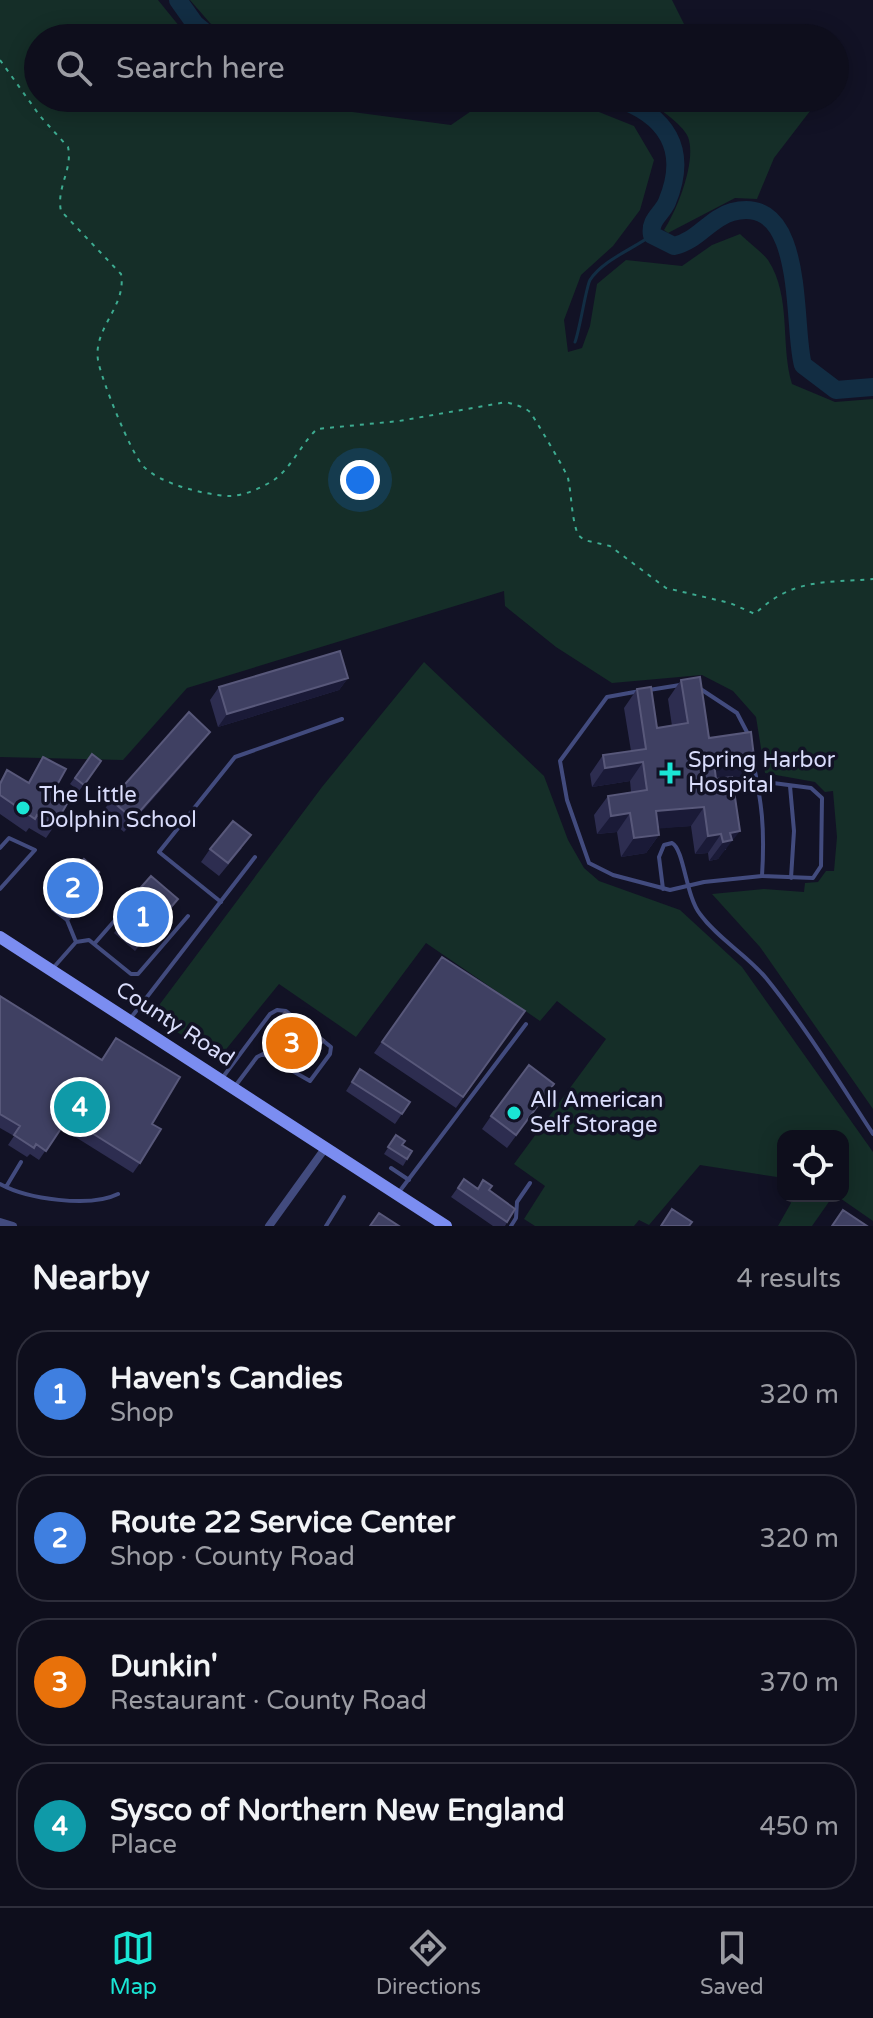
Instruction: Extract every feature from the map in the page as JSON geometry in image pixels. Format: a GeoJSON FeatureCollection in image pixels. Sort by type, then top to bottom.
{"type":"FeatureCollection","features":[{"type":"Feature","properties":{"kind":"main road","name":"County Road"},"geometry":{"type":"LineString","coordinates":[[0,937],[446,1226]]}},
{"type":"Feature","properties":{"kind":"street"},"geometry":{"type":"LineString","coordinates":[[269,1226],[326,1147]]}},
{"type":"Feature","properties":{"kind":"street"},"geometry":{"type":"LineString","coordinates":[[0,1222],[13,1226]]}},
{"type":"Feature","properties":{"kind":"lane"},"geometry":{"type":"LineString","coordinates":[[758,781],[815,790],[822,798],[820,872],[813,878],[762,876],[663,889],[589,863],[560,761],[607,697],[678,685],[704,689],[737,713],[744,723],[765,828],[762,876]]}},
{"type":"Feature","properties":{"kind":"lane"},"geometry":{"type":"LineString","coordinates":[[221,902],[159,852],[235,757],[342,719]]}},
{"type":"Feature","properties":{"kind":"lane"},"geometry":{"type":"LineString","coordinates":[[790,786],[794,831],[791,878]]}},
{"type":"Feature","properties":{"kind":"lane"},"geometry":{"type":"LineString","coordinates":[[0,848],[9,838],[35,850],[0,889]]}},
{"type":"Feature","properties":{"kind":"lane"},"geometry":{"type":"LineString","coordinates":[[663,889],[661,848],[672,843],[679,849],[686,888],[709,927],[767,980],[873,1134]]}},
{"type":"Feature","properties":{"kind":"lane"},"geometry":{"type":"LineString","coordinates":[[130,1019],[255,857]]}},
{"type":"Feature","properties":{"kind":"lane"},"geometry":{"type":"LineString","coordinates":[[67,920],[93,891]]}},
{"type":"Feature","properties":{"kind":"lane"},"geometry":{"type":"LineString","coordinates":[[53,909],[67,920],[76,942]]}},
{"type":"Feature","properties":{"kind":"lane"},"geometry":{"type":"LineString","coordinates":[[76,942],[95,943],[134,975],[188,916]]}},
{"type":"Feature","properties":{"kind":"lane"},"geometry":{"type":"LineString","coordinates":[[95,943],[116,919]]}},
{"type":"Feature","properties":{"kind":"lane"},"geometry":{"type":"LineString","coordinates":[[53,969],[76,942]]}},
{"type":"Feature","properties":{"kind":"lane"},"geometry":{"type":"LineString","coordinates":[[221,1078],[270,1014],[277,1010],[286,1011],[331,1047],[330,1054],[310,1081],[263,1054],[257,1057],[234,1087]]}},
{"type":"Feature","properties":{"kind":"lane"},"geometry":{"type":"LineString","coordinates":[[398,1194],[526,1024]]}},
{"type":"Feature","properties":{"kind":"lane"},"geometry":{"type":"LineString","coordinates":[[21,1162],[3,1186],[84,1203],[104,1201],[118,1194]]}},
{"type":"Feature","properties":{"kind":"lane"},"geometry":{"type":"LineString","coordinates":[[391,1168],[409,1180]]}},
{"type":"Feature","properties":{"kind":"lane"},"geometry":{"type":"LineString","coordinates":[[511,1226],[516,1218],[517,1202],[530,1183]]}},
{"type":"Feature","properties":{"kind":"lane"},"geometry":{"type":"LineString","coordinates":[[326,1226],[344,1197]]}},
{"type":"Feature","properties":{"kind":"path"},"geometry":{"type":"LineString","coordinates":[[0,60],[24,94]]}},
{"type":"Feature","properties":{"kind":"path"},"geometry":{"type":"LineString","coordinates":[[37,112],[68,147],[68,167],[58,197],[61,211],[121,274],[120,297],[99,339],[98,360],[133,451],[148,471],[165,480],[207,492],[228,496],[246,494],[275,479],[317,429],[399,421],[506,402],[524,407],[532,414],[549,449],[560,458],[568,475],[575,528],[584,540],[610,546],[666,588],[730,603],[755,614],[773,597],[793,587],[873,579]]}},
{"type":"Feature","properties":{"kind":"green space"},"geometry":{"type":"Polygon","coordinates":[[[0,0],[158,0],[178,24],[24,24],[24,112],[352,112],[451,125],[470,112],[599,112],[634,126],[654,160],[640,210],[613,246],[581,275],[564,320],[568,352],[582,348],[590,326],[597,284],[626,260],[682,266],[712,245],[740,234],[762,253],[775,274],[783,305],[792,384],[835,402],[873,399],[873,1109],[760,947],[712,894],[764,889],[804,892],[805,883],[818,882],[826,871],[834,871],[837,837],[833,791],[825,792],[815,782],[765,773],[756,717],[733,691],[702,675],[612,683],[556,647],[505,606],[504,591],[187,688],[123,760],[0,757],[0,0]]]}},
{"type":"Feature","properties":{"kind":"green space"},"geometry":{"type":"Polygon","coordinates":[[[190,0],[672,0],[684,24],[211,24],[190,0]]]}},
{"type":"Feature","properties":{"kind":"green space"},"geometry":{"type":"Polygon","coordinates":[[[664,112],[809,112],[774,158],[757,199],[735,198],[668,233],[664,230],[684,185],[690,159],[688,137],[664,112]]]}},
{"type":"Feature","properties":{"kind":"green space"},"geometry":{"type":"Polygon","coordinates":[[[424,662],[544,776],[568,840],[584,868],[599,881],[680,910],[742,967],[873,1152],[873,1221],[846,1202],[849,1202],[849,1130],[777,1130],[777,1177],[700,1165],[649,1225],[639,1220],[634,1226],[535,1226],[524,1219],[545,1186],[514,1164],[606,1039],[557,1001],[540,1021],[426,943],[356,1037],[279,984],[219,1058],[151,1016],[322,787],[424,662]]]}},
{"type":"Feature","properties":{"kind":"green space"},"geometry":{"type":"Polygon","coordinates":[[[829,1202],[812,1226],[778,1226],[791,1203],[829,1202]]]}},
{"type":"Feature","properties":{"kind":"building"},"geometry":{"type":"Polygon","coordinates":[[[340,651],[348,678],[227,714],[219,687],[340,651]]]}},
{"type":"Feature","properties":{"kind":"building"},"geometry":{"type":"Polygon","coordinates":[[[700,677],[709,738],[751,732],[754,757],[714,763],[716,779],[732,777],[740,831],[730,833],[732,840],[723,842],[721,834],[708,836],[704,807],[656,811],[659,835],[634,838],[630,813],[611,816],[608,796],[647,790],[643,762],[605,768],[603,755],[646,749],[637,689],[651,687],[657,728],[688,723],[681,680],[700,677]]]}},
{"type":"Feature","properties":{"kind":"building"},"geometry":{"type":"Polygon","coordinates":[[[189,712],[210,732],[133,819],[111,800],[189,712]]]}},
{"type":"Feature","properties":{"kind":"building"},"geometry":{"type":"Polygon","coordinates":[[[92,754],[101,761],[84,785],[75,778],[92,754]]]}},
{"type":"Feature","properties":{"kind":"building"},"geometry":{"type":"Polygon","coordinates":[[[43,757],[66,769],[52,794],[68,802],[55,825],[37,815],[35,819],[0,795],[0,784],[7,770],[29,783],[43,757]]]}},
{"type":"Feature","properties":{"kind":"building"},"geometry":{"type":"Polygon","coordinates":[[[233,821],[251,835],[228,863],[210,849],[233,821]]]}},
{"type":"Feature","properties":{"kind":"building"},"geometry":{"type":"Polygon","coordinates":[[[84,859],[99,872],[76,899],[61,885],[84,859]]]}},
{"type":"Feature","properties":{"kind":"building"},"geometry":{"type":"Polygon","coordinates":[[[151,876],[178,899],[144,938],[123,920],[134,907],[128,902],[151,876]]]}},
{"type":"Feature","properties":{"kind":"building"},"geometry":{"type":"Polygon","coordinates":[[[442,957],[525,1011],[463,1097],[382,1042],[442,957]]]}},
{"type":"Feature","properties":{"kind":"building"},"geometry":{"type":"Polygon","coordinates":[[[0,996],[102,1060],[116,1038],[180,1077],[152,1124],[161,1129],[140,1163],[68,1118],[46,1151],[36,1144],[34,1148],[14,1135],[20,1126],[0,1114],[0,996]]]}},
{"type":"Feature","properties":{"kind":"building"},"geometry":{"type":"Polygon","coordinates":[[[285,1012],[324,1040],[313,1055],[274,1027],[285,1012]]]}},
{"type":"Feature","properties":{"kind":"building","name":"All American Self Storage"},"geometry":{"type":"Polygon","coordinates":[[[529,1065],[554,1084],[516,1135],[491,1116],[529,1065]]]}},
{"type":"Feature","properties":{"kind":"building"},"geometry":{"type":"Polygon","coordinates":[[[360,1069],[410,1102],[402,1114],[352,1082],[360,1069]]]}},
{"type":"Feature","properties":{"kind":"building"},"geometry":{"type":"Polygon","coordinates":[[[396,1135],[405,1141],[402,1145],[412,1151],[407,1159],[388,1147],[396,1135]]]}},
{"type":"Feature","properties":{"kind":"building"},"geometry":{"type":"Polygon","coordinates":[[[464,1179],[478,1189],[483,1180],[492,1186],[489,1190],[515,1209],[507,1222],[458,1188],[464,1179]]]}},
{"type":"Feature","properties":{"kind":"building"},"geometry":{"type":"Polygon","coordinates":[[[672,1209],[692,1222],[689,1226],[661,1226],[672,1209]]]}},
{"type":"Feature","properties":{"kind":"building"},"geometry":{"type":"Polygon","coordinates":[[[843,1210],[867,1226],[832,1226],[843,1210]]]}},
{"type":"Feature","properties":{"kind":"building"},"geometry":{"type":"Polygon","coordinates":[[[379,1213],[399,1226],[370,1226],[379,1213]]]}},
{"type":"Feature","properties":{"kind":"waterway"},"geometry":{"type":"LineString","coordinates":[[178,0],[195,24]]}},
{"type":"Feature","properties":{"kind":"waterway"},"geometry":{"type":"LineString","coordinates":[[645,112],[660,124],[668,136],[674,150],[675,166],[667,202],[652,225],[652,235],[674,246],[732,212],[756,211],[773,222],[785,242],[792,267],[803,365],[836,390],[873,387]]}},
{"type":"Feature","properties":{"kind":"waterway"},"geometry":{"type":"LineString","coordinates":[[575,342],[590,280],[610,261],[652,235]]}},
{"type":"Feature","properties":{"kind":"place","name":"Spring Harbor Hospital"},"geometry":{"type":"Point","coordinates":[670,773]}},
{"type":"Feature","properties":{"kind":"place","name":"The Little Dolphin School"},"geometry":{"type":"Point","coordinates":[23,808]}},
{"type":"Feature","properties":{"kind":"place","name":"Route 22 Service Center"},"geometry":{"type":"Point","coordinates":[73,888]}},
{"type":"Feature","properties":{"kind":"place","name":"Haven's Candies"},"geometry":{"type":"Point","coordinates":[143,917]}},
{"type":"Feature","properties":{"kind":"place","name":"Dunkin'"},"geometry":{"type":"Point","coordinates":[292,1043]}},
{"type":"Feature","properties":{"kind":"place","name":"Sysco of Northern New England"},"geometry":{"type":"Point","coordinates":[80,1107]}},
{"type":"Feature","properties":{"kind":"place","name":"All American Self Storage"},"geometry":{"type":"Point","coordinates":[514,1113]}}]}
